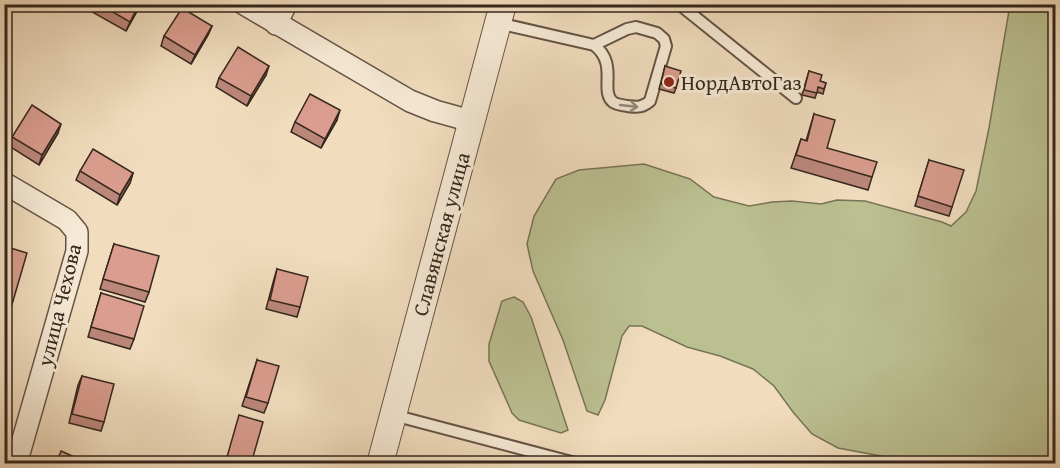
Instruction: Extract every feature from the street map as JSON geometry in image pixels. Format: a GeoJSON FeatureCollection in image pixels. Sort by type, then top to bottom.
{"type":"FeatureCollection","features":[{"type":"Feature","properties":{"kind":"street"},"geometry":{"type":"LineString","coordinates":[[244,4],[410,101],[471,121]]}},
{"type":"Feature","properties":{"kind":"street"},"geometry":{"type":"LineString","coordinates":[[276,24],[286,4]]}},
{"type":"Feature","properties":{"kind":"street","name":"Славянская улица"},"geometry":{"type":"LineString","coordinates":[[380,464],[500,14]]}},
{"type":"Feature","properties":{"kind":"street","name":"улица Чехова"},"geometry":{"type":"LineString","coordinates":[[4,183],[67,220],[77,232],[77,251],[16,464]]}},
{"type":"Feature","properties":{"kind":"lane"},"geometry":{"type":"LineString","coordinates":[[679,4],[796,98]]}},
{"type":"Feature","properties":{"kind":"lane"},"geometry":{"type":"LineString","coordinates":[[500,14],[594,45],[605,57],[608,94],[612,101],[637,107],[644,106],[650,101],[666,46],[664,39],[657,33],[636,27],[594,45]]}},
{"type":"Feature","properties":{"kind":"lane"},"geometry":{"type":"LineString","coordinates":[[393,415],[579,464]]}},
{"type":"Feature","properties":{"kind":"green space"},"geometry":{"type":"Polygon","coordinates":[[[1010,5],[1055,5],[1055,463],[903,463],[897,459],[838,448],[812,434],[774,386],[753,369],[720,356],[687,347],[642,326],[629,326],[622,336],[605,400],[598,415],[587,411],[563,340],[533,271],[527,244],[534,216],[556,179],[579,170],[644,164],[690,179],[714,197],[749,206],[792,201],[821,204],[837,200],[865,201],[951,226],[966,212],[976,191],[1010,5]]]}},
{"type":"Feature","properties":{"kind":"green space"},"geometry":{"type":"Polygon","coordinates":[[[514,297],[523,302],[531,317],[568,430],[561,433],[519,420],[512,413],[489,361],[489,344],[502,301],[514,297]]]}},
{"type":"Feature","properties":{"kind":"building"},"geometry":{"type":"Polygon","coordinates":[[[99,4],[139,4],[130,22],[99,4]]]}},
{"type":"Feature","properties":{"kind":"building"},"geometry":{"type":"Polygon","coordinates":[[[182,8],[212,26],[195,55],[164,36],[182,8]]]}},
{"type":"Feature","properties":{"kind":"building"},"geometry":{"type":"Polygon","coordinates":[[[238,47],[269,66],[251,96],[219,78],[238,47]]]}},
{"type":"Feature","properties":{"kind":"building","name":"НордАвтоГаз"},"geometry":{"type":"Polygon","coordinates":[[[665,66],[681,71],[676,88],[661,84],[665,66]]]}},
{"type":"Feature","properties":{"kind":"building"},"geometry":{"type":"Polygon","coordinates":[[[809,71],[822,75],[820,81],[826,83],[824,89],[818,87],[817,93],[804,90],[809,71]]]}},
{"type":"Feature","properties":{"kind":"building"},"geometry":{"type":"Polygon","coordinates":[[[310,94],[340,110],[325,139],[295,122],[310,94]]]}},
{"type":"Feature","properties":{"kind":"building"},"geometry":{"type":"Polygon","coordinates":[[[32,105],[61,124],[42,155],[12,137],[32,105]]]}},
{"type":"Feature","properties":{"kind":"building"},"geometry":{"type":"Polygon","coordinates":[[[814,114],[835,120],[827,148],[877,162],[872,177],[796,155],[801,139],[807,141],[814,114]]]}},
{"type":"Feature","properties":{"kind":"building"},"geometry":{"type":"Polygon","coordinates":[[[93,149],[133,173],[120,195],[80,171],[93,149]]]}},
{"type":"Feature","properties":{"kind":"building"},"geometry":{"type":"Polygon","coordinates":[[[929,160],[964,170],[952,207],[918,196],[929,160]]]}},
{"type":"Feature","properties":{"kind":"building"},"geometry":{"type":"Polygon","coordinates":[[[114,244],[159,256],[149,292],[103,279],[114,244]]]}},
{"type":"Feature","properties":{"kind":"building"},"geometry":{"type":"Polygon","coordinates":[[[4,246],[27,253],[13,301],[4,299],[4,246]]]}},
{"type":"Feature","properties":{"kind":"building"},"geometry":{"type":"Polygon","coordinates":[[[277,269],[308,277],[300,307],[270,300],[277,269]]]}},
{"type":"Feature","properties":{"kind":"building"},"geometry":{"type":"Polygon","coordinates":[[[101,293],[144,306],[134,339],[91,327],[101,293]]]}},
{"type":"Feature","properties":{"kind":"building"},"geometry":{"type":"Polygon","coordinates":[[[257,360],[279,366],[268,403],[246,397],[257,360]]]}},
{"type":"Feature","properties":{"kind":"building"},"geometry":{"type":"Polygon","coordinates":[[[82,376],[114,384],[104,422],[72,414],[82,376]]]}},
{"type":"Feature","properties":{"kind":"building"},"geometry":{"type":"Polygon","coordinates":[[[239,415],[263,422],[251,464],[225,464],[239,415]]]}},
{"type":"Feature","properties":{"kind":"building"},"geometry":{"type":"Polygon","coordinates":[[[61,451],[90,464],[56,464],[61,451]]]}},
{"type":"Feature","properties":{"kind":"place","name":"НордАвтоГаз"},"geometry":{"type":"Point","coordinates":[669,82]}}]}
